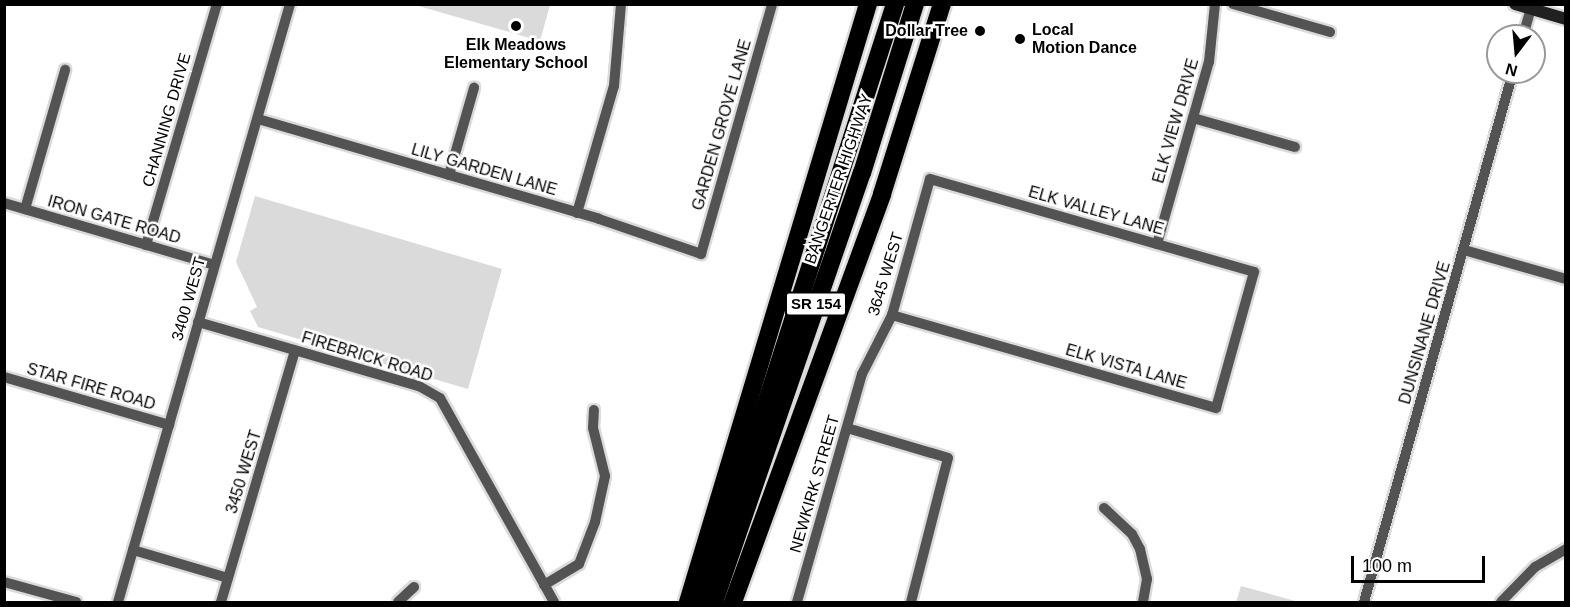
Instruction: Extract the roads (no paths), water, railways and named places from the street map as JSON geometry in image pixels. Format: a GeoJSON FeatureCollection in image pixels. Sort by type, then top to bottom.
{"type":"FeatureCollection","features":[{"type":"Feature","properties":{"kind":"highway"},"geometry":{"type":"LineString","coordinates":[[688,603],[868,4]]}},
{"type":"Feature","properties":{"kind":"highway","name":"BANGERTER HIGHWAY"},"geometry":{"type":"LineString","coordinates":[[702,603],[895,4]]}},
{"type":"Feature","properties":{"kind":"highway","name":"BANGERTER HIGHWAY"},"geometry":{"type":"LineString","coordinates":[[714,603],[862,174],[915,4]]}},
{"type":"Feature","properties":{"kind":"highway"},"geometry":{"type":"LineString","coordinates":[[733,603],[882,194],[942,4]]}},
{"type":"Feature","properties":{"kind":"main road"},"geometry":{"type":"LineString","coordinates":[[1515,4],[1532,7],[1566,19]]}},
{"type":"Feature","properties":{"kind":"street","name":"CHANNING DRIVE"},"geometry":{"type":"LineString","coordinates":[[146,245],[217,4]]}},
{"type":"Feature","properties":{"kind":"street","name":"3400 WEST"},"geometry":{"type":"LineString","coordinates":[[118,603],[290,4]]}},
{"type":"Feature","properties":{"kind":"street"},"geometry":{"type":"LineString","coordinates":[[577,213],[614,86],[621,4]]}},
{"type":"Feature","properties":{"kind":"street","name":"GARDEN GROVE LANE"},"geometry":{"type":"LineString","coordinates":[[701,254],[772,4]]}},
{"type":"Feature","properties":{"kind":"street","name":"ELK VIEW DRIVE"},"geometry":{"type":"LineString","coordinates":[[1157,244],[1212,47],[1215,4]]}},
{"type":"Feature","properties":{"kind":"street"},"geometry":{"type":"LineString","coordinates":[[1233,4],[1330,32]]}},
{"type":"Feature","properties":{"kind":"street"},"geometry":{"type":"LineString","coordinates":[[1527,24],[1532,7]]}},
{"type":"Feature","properties":{"kind":"street"},"geometry":{"type":"LineString","coordinates":[[25,209],[65,70]]}},
{"type":"Feature","properties":{"kind":"street","name":"DUNSINANE DRIVE"},"geometry":{"type":"LineString","coordinates":[[1364,603],[1510,84]]}},
{"type":"Feature","properties":{"kind":"street"},"geometry":{"type":"LineString","coordinates":[[450,175],[474,88]]}},
{"type":"Feature","properties":{"kind":"street"},"geometry":{"type":"LineString","coordinates":[[1193,118],[1295,147]]}},
{"type":"Feature","properties":{"kind":"street","name":"LILY GARDEN LANE"},"geometry":{"type":"LineString","coordinates":[[258,119],[577,213],[701,254]]}},
{"type":"Feature","properties":{"kind":"street","name":"ELK VALLEY LANE"},"geometry":{"type":"LineString","coordinates":[[930,178],[1254,272]]}},
{"type":"Feature","properties":{"kind":"street","name":"3645 WEST"},"geometry":{"type":"LineString","coordinates":[[862,374],[892,315],[930,178]]}},
{"type":"Feature","properties":{"kind":"street","name":"IRON GATE ROAD"},"geometry":{"type":"LineString","coordinates":[[4,203],[214,265]]}},
{"type":"Feature","properties":{"kind":"street"},"geometry":{"type":"LineString","coordinates":[[1464,250],[1566,279]]}},
{"type":"Feature","properties":{"kind":"street","name":"ELK VISTA LANE"},"geometry":{"type":"LineString","coordinates":[[892,315],[1216,408],[1254,272]]}},
{"type":"Feature","properties":{"kind":"street","name":"FIREBRICK ROAD"},"geometry":{"type":"LineString","coordinates":[[198,322],[418,386],[440,398],[554,603]]}},
{"type":"Feature","properties":{"kind":"street","name":"3450 WEST"},"geometry":{"type":"LineString","coordinates":[[221,603],[295,351]]}},
{"type":"Feature","properties":{"kind":"street","name":"NEWKIRK STREET"},"geometry":{"type":"LineString","coordinates":[[797,603],[862,374]]}},
{"type":"Feature","properties":{"kind":"street","name":"STAR FIRE ROAD"},"geometry":{"type":"LineString","coordinates":[[4,377],[169,425]]}},
{"type":"Feature","properties":{"kind":"street"},"geometry":{"type":"LineString","coordinates":[[544,585],[582,560],[601,500],[605,468],[593,428],[594,410]]}},
{"type":"Feature","properties":{"kind":"street"},"geometry":{"type":"LineString","coordinates":[[847,428],[948,458],[911,603]]}},
{"type":"Feature","properties":{"kind":"street"},"geometry":{"type":"LineString","coordinates":[[1104,508],[1132,534],[1140,549],[1147,579],[1143,603]]}},
{"type":"Feature","properties":{"kind":"street"},"geometry":{"type":"LineString","coordinates":[[1501,603],[1535,567],[1566,549]]}},
{"type":"Feature","properties":{"kind":"street"},"geometry":{"type":"LineString","coordinates":[[133,550],[228,578]]}},
{"type":"Feature","properties":{"kind":"street"},"geometry":{"type":"LineString","coordinates":[[4,582],[76,603]]}},
{"type":"Feature","properties":{"kind":"street"},"geometry":{"type":"LineString","coordinates":[[398,603],[414,587]]}},
{"type":"Feature","properties":{"kind":"place","name":"Elk Meadows Elementary School"},"geometry":{"type":"Point","coordinates":[516,26]}},
{"type":"Feature","properties":{"kind":"place","name":"Dollar Tree"},"geometry":{"type":"Point","coordinates":[980,31]}},
{"type":"Feature","properties":{"kind":"place","name":"Local Motion Dance"},"geometry":{"type":"Point","coordinates":[1020,39]}}]}
